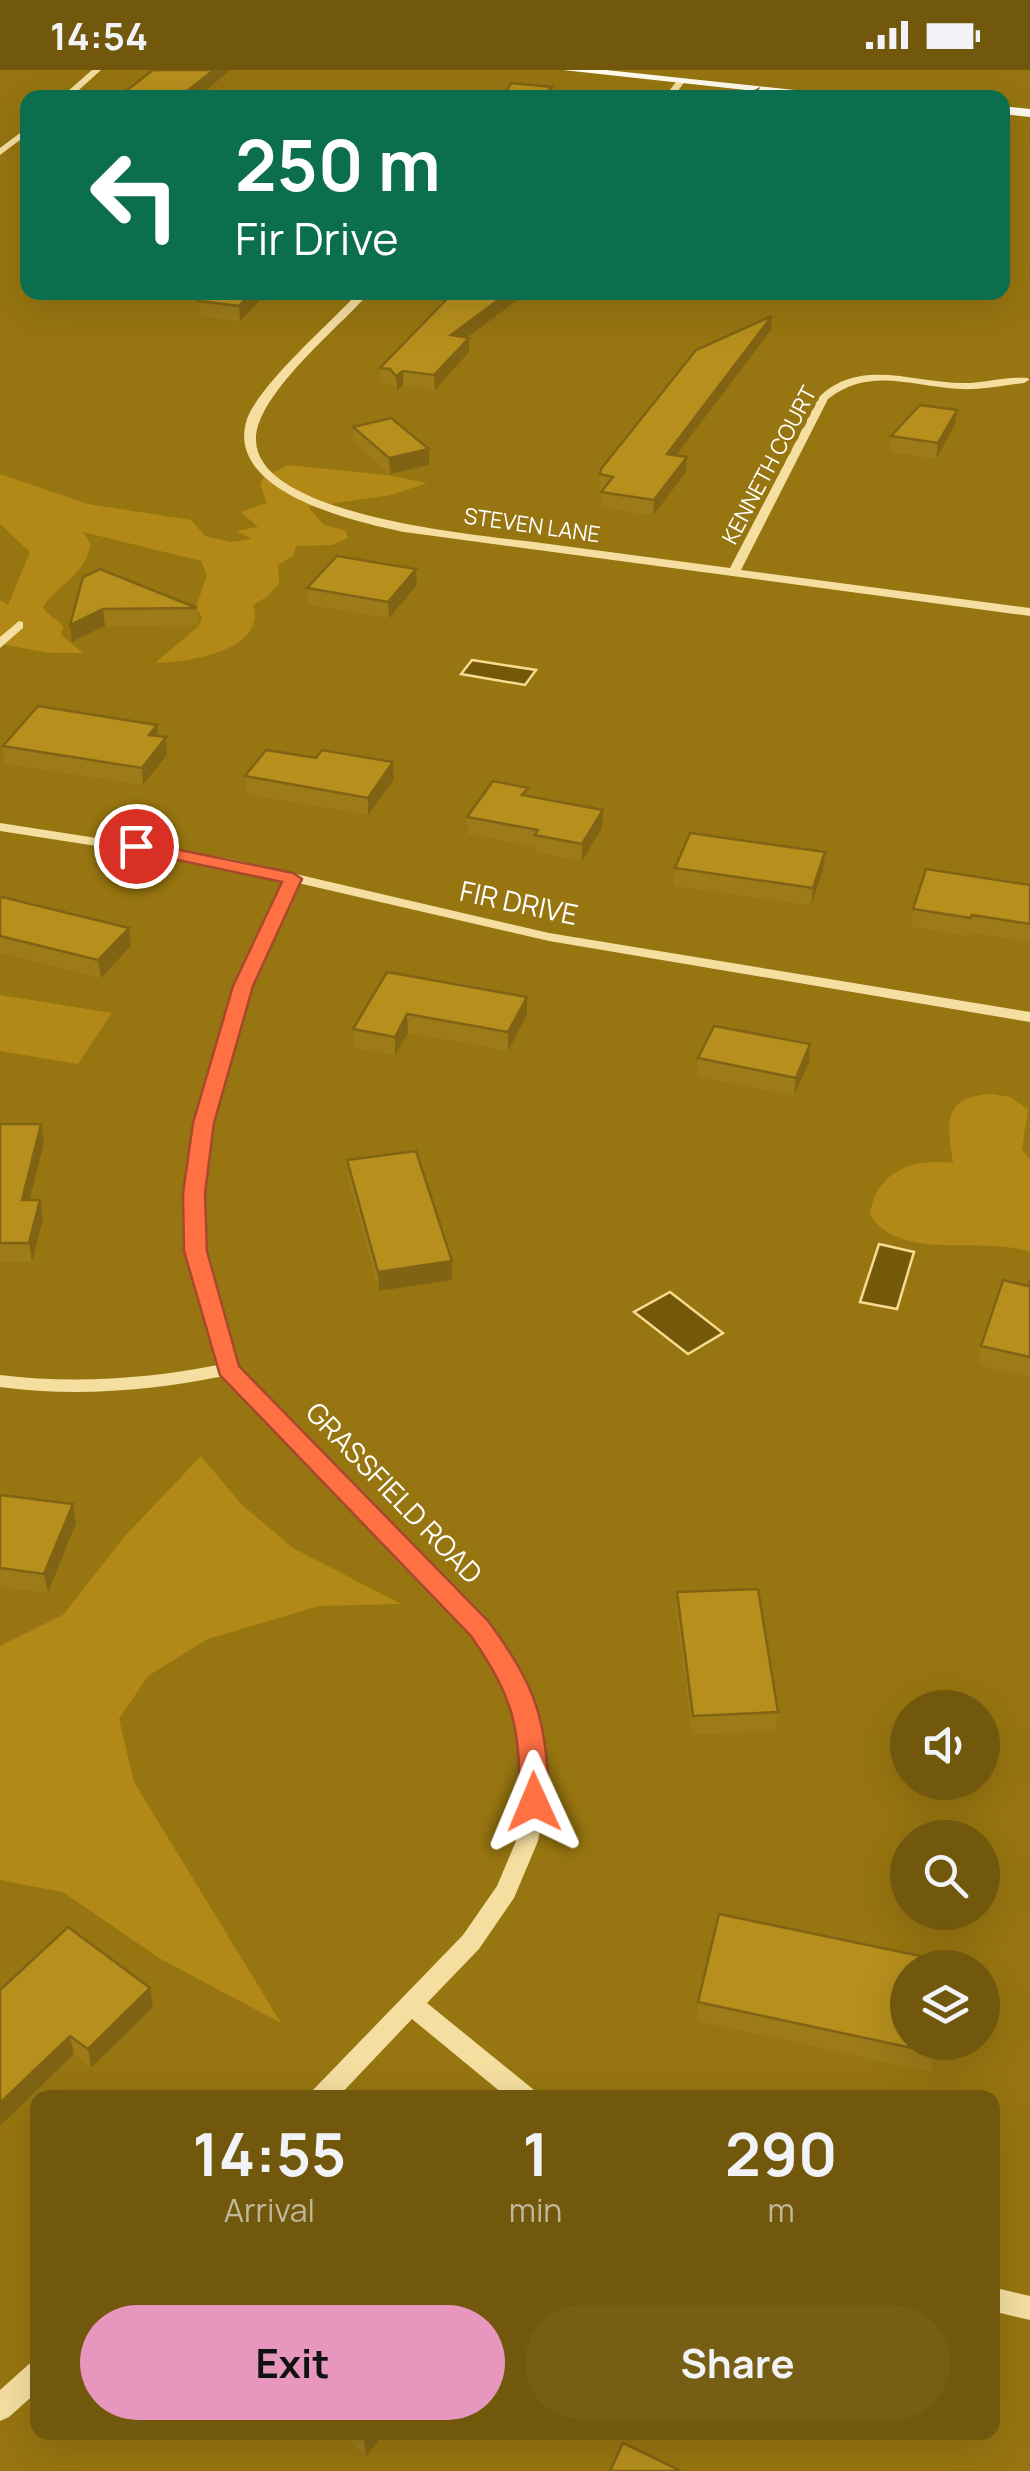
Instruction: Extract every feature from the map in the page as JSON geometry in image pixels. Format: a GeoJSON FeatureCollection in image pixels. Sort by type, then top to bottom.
{"type":"FeatureCollection","features":[{"type":"Feature","properties":{"kind":"main road"},"geometry":{"type":"LineString","coordinates":[[569,70],[776,90]]}},
{"type":"Feature","properties":{"kind":"street"},"geometry":{"type":"LineString","coordinates":[[73,90],[96,70]]}},
{"type":"Feature","properties":{"kind":"street"},"geometry":{"type":"LineString","coordinates":[[674,90],[680,81]]}},
{"type":"Feature","properties":{"kind":"street"},"geometry":{"type":"LineString","coordinates":[[0,152],[20,136]]}},
{"type":"Feature","properties":{"kind":"street","name":"STEVEN LANE"},"geometry":{"type":"LineString","coordinates":[[358,300],[265,400],[252,422],[251,447],[266,472],[338,514],[404,528],[1030,612]]}},
{"type":"Feature","properties":{"kind":"street","name":"KENNETH COURT"},"geometry":{"type":"LineString","coordinates":[[734,572],[824,397],[834,387],[858,378],[880,377],[963,386],[1024,380]]}},
{"type":"Feature","properties":{"kind":"street"},"geometry":{"type":"LineString","coordinates":[[0,644],[18,625]]}},
{"type":"Feature","properties":{"kind":"street","name":"FIR DRIVE"},"geometry":{"type":"LineString","coordinates":[[0,826],[212,860],[549,937],[1030,1017]]}},
{"type":"Feature","properties":{"kind":"street","name":"GRASSFIELD ROAD"},"geometry":{"type":"LineString","coordinates":[[293,879],[243,986],[203,1123],[196,1176],[196,1251],[228,1370],[480,1629],[512,1674],[527,1709],[535,1788],[527,1841],[506,1891],[480,1929],[413,2006],[329,2090]]}},
{"type":"Feature","properties":{"kind":"street"},"geometry":{"type":"LineString","coordinates":[[0,1381],[81,1389],[150,1386],[228,1370]]}},
{"type":"Feature","properties":{"kind":"street"},"geometry":{"type":"LineString","coordinates":[[413,2006],[516,2090]]}},
{"type":"Feature","properties":{"kind":"street"},"geometry":{"type":"LineString","coordinates":[[1000,2302],[1030,2308]]}},
{"type":"Feature","properties":{"kind":"street"},"geometry":{"type":"LineString","coordinates":[[0,2408],[30,2380]]}},
{"type":"Feature","properties":{"kind":"shaded area"},"geometry":{"type":"Polygon","coordinates":[[[288,465],[427,483],[391,495],[308,507],[324,525],[345,530],[348,538],[332,545],[296,546],[293,556],[278,565],[279,583],[253,605],[254,621],[248,633],[221,651],[155,663],[198,627],[202,618],[196,607],[207,575],[201,561],[83,532],[91,545],[87,556],[43,607],[63,627],[61,635],[83,653],[51,653],[0,644],[0,600],[8,605],[30,552],[0,524],[0,474],[88,504],[191,520],[205,536],[230,542],[252,539],[236,531],[258,527],[241,512],[267,503],[260,485],[263,478],[288,465]]]}},
{"type":"Feature","properties":{"kind":"shaded area"},"geometry":{"type":"Polygon","coordinates":[[[472,660],[536,670],[525,685],[461,674],[472,660]]]}},
{"type":"Feature","properties":{"kind":"shaded area"},"geometry":{"type":"Polygon","coordinates":[[[0,995],[112,1013],[78,1064],[0,1051],[0,995]]]}},
{"type":"Feature","properties":{"kind":"shaded area"},"geometry":{"type":"Polygon","coordinates":[[[992,1094],[1010,1097],[1028,1109],[1022,1149],[1030,1160],[1030,1252],[1010,1247],[922,1243],[901,1239],[884,1230],[870,1215],[880,1188],[888,1178],[910,1166],[953,1163],[949,1135],[952,1114],[965,1100],[992,1094]]]}},
{"type":"Feature","properties":{"kind":"shaded area"},"geometry":{"type":"Polygon","coordinates":[[[879,1244],[914,1252],[897,1309],[860,1302],[879,1244]]]}},
{"type":"Feature","properties":{"kind":"shaded area"},"geometry":{"type":"Polygon","coordinates":[[[670,1292],[723,1333],[688,1354],[634,1312],[670,1292]]]}},
{"type":"Feature","properties":{"kind":"shaded area"},"geometry":{"type":"Polygon","coordinates":[[[201,1456],[241,1504],[293,1548],[401,1604],[319,1606],[208,1639],[148,1676],[119,1719],[134,1782],[281,2023],[159,1958],[63,1892],[0,1880],[0,1646],[63,1615],[125,1536],[201,1456]]]}},
{"type":"Feature","properties":{"kind":"building"},"geometry":{"type":"Polygon","coordinates":[[[153,70],[214,70],[188,90],[127,90],[153,70]]]}},
{"type":"Feature","properties":{"kind":"building"},"geometry":{"type":"Polygon","coordinates":[[[511,83],[552,87],[549,90],[507,90],[511,83]]]}},
{"type":"Feature","properties":{"kind":"building"},"geometry":{"type":"Polygon","coordinates":[[[200,300],[245,300],[239,306],[200,300]]]}},
{"type":"Feature","properties":{"kind":"building"},"geometry":{"type":"Polygon","coordinates":[[[446,300],[498,300],[451,335],[469,338],[434,375],[403,371],[396,376],[390,369],[380,368],[446,300]]]}},
{"type":"Feature","properties":{"kind":"building"},"geometry":{"type":"Polygon","coordinates":[[[772,316],[667,454],[687,457],[654,500],[601,492],[613,477],[600,474],[601,469],[696,350],[772,316]]]}},
{"type":"Feature","properties":{"kind":"building"},"geometry":{"type":"Polygon","coordinates":[[[920,405],[957,410],[938,443],[891,436],[920,405]]]}},
{"type":"Feature","properties":{"kind":"building"},"geometry":{"type":"Polygon","coordinates":[[[391,418],[429,449],[389,458],[353,427],[391,418]]]}},
{"type":"Feature","properties":{"kind":"building"},"geometry":{"type":"Polygon","coordinates":[[[337,556],[416,569],[388,602],[307,588],[337,556]]]}},
{"type":"Feature","properties":{"kind":"building"},"geometry":{"type":"Polygon","coordinates":[[[100,569],[197,608],[103,609],[70,625],[83,577],[100,569]]]}},
{"type":"Feature","properties":{"kind":"building"},"geometry":{"type":"Polygon","coordinates":[[[38,706],[157,725],[149,735],[166,737],[142,768],[3,746],[38,706]]]}},
{"type":"Feature","properties":{"kind":"building"},"geometry":{"type":"Polygon","coordinates":[[[266,750],[316,758],[322,750],[393,762],[368,798],[245,776],[266,750]]]}},
{"type":"Feature","properties":{"kind":"building"},"geometry":{"type":"Polygon","coordinates":[[[493,781],[528,788],[522,795],[603,810],[582,844],[535,835],[538,830],[467,817],[493,781]]]}},
{"type":"Feature","properties":{"kind":"building"},"geometry":{"type":"Polygon","coordinates":[[[690,833],[825,852],[813,888],[675,868],[690,833]]]}},
{"type":"Feature","properties":{"kind":"building"},"geometry":{"type":"Polygon","coordinates":[[[926,869],[1030,885],[1030,924],[913,909],[926,869]]]}},
{"type":"Feature","properties":{"kind":"building"},"geometry":{"type":"Polygon","coordinates":[[[2,897],[129,928],[98,960],[0,936],[2,897]]]}},
{"type":"Feature","properties":{"kind":"building"},"geometry":{"type":"Polygon","coordinates":[[[387,972],[527,997],[508,1032],[407,1014],[395,1037],[353,1029],[387,972]]]}},
{"type":"Feature","properties":{"kind":"building"},"geometry":{"type":"Polygon","coordinates":[[[714,1026],[810,1044],[796,1078],[698,1058],[714,1026]]]}},
{"type":"Feature","properties":{"kind":"building"},"geometry":{"type":"Polygon","coordinates":[[[0,1124],[41,1124],[22,1200],[40,1200],[29,1243],[0,1243],[0,1124]]]}},
{"type":"Feature","properties":{"kind":"building"},"geometry":{"type":"Polygon","coordinates":[[[416,1151],[452,1261],[378,1272],[347,1160],[416,1151]]]}},
{"type":"Feature","properties":{"kind":"building"},"geometry":{"type":"Polygon","coordinates":[[[1003,1280],[1028,1286],[1030,1280],[1030,1357],[981,1346],[1003,1280]]]}},
{"type":"Feature","properties":{"kind":"building"},"geometry":{"type":"Polygon","coordinates":[[[0,1495],[73,1504],[44,1574],[0,1568],[0,1495]]]}},
{"type":"Feature","properties":{"kind":"building"},"geometry":{"type":"Polygon","coordinates":[[[758,1589],[778,1712],[693,1716],[677,1592],[758,1589]]]}},
{"type":"Feature","properties":{"kind":"building"},"geometry":{"type":"Polygon","coordinates":[[[719,1914],[892,1950],[890,2043],[698,2002],[719,1914]]]}},
{"type":"Feature","properties":{"kind":"building"},"geometry":{"type":"Polygon","coordinates":[[[68,1927],[150,1988],[88,2049],[70,2036],[0,2103],[0,1990],[68,1927]]]}},
{"type":"Feature","properties":{"kind":"building"},"geometry":{"type":"Polygon","coordinates":[[[623,2443],[681,2471],[610,2471],[623,2443]]]}},
{"type":"Feature","properties":{"kind":"route"},"geometry":{"type":"LineString","coordinates":[[136,846],[293,879],[243,986],[203,1123],[194,1193],[196,1251],[228,1370],[480,1629],[512,1674],[527,1709],[533,1741],[534,1802]]}}]}
